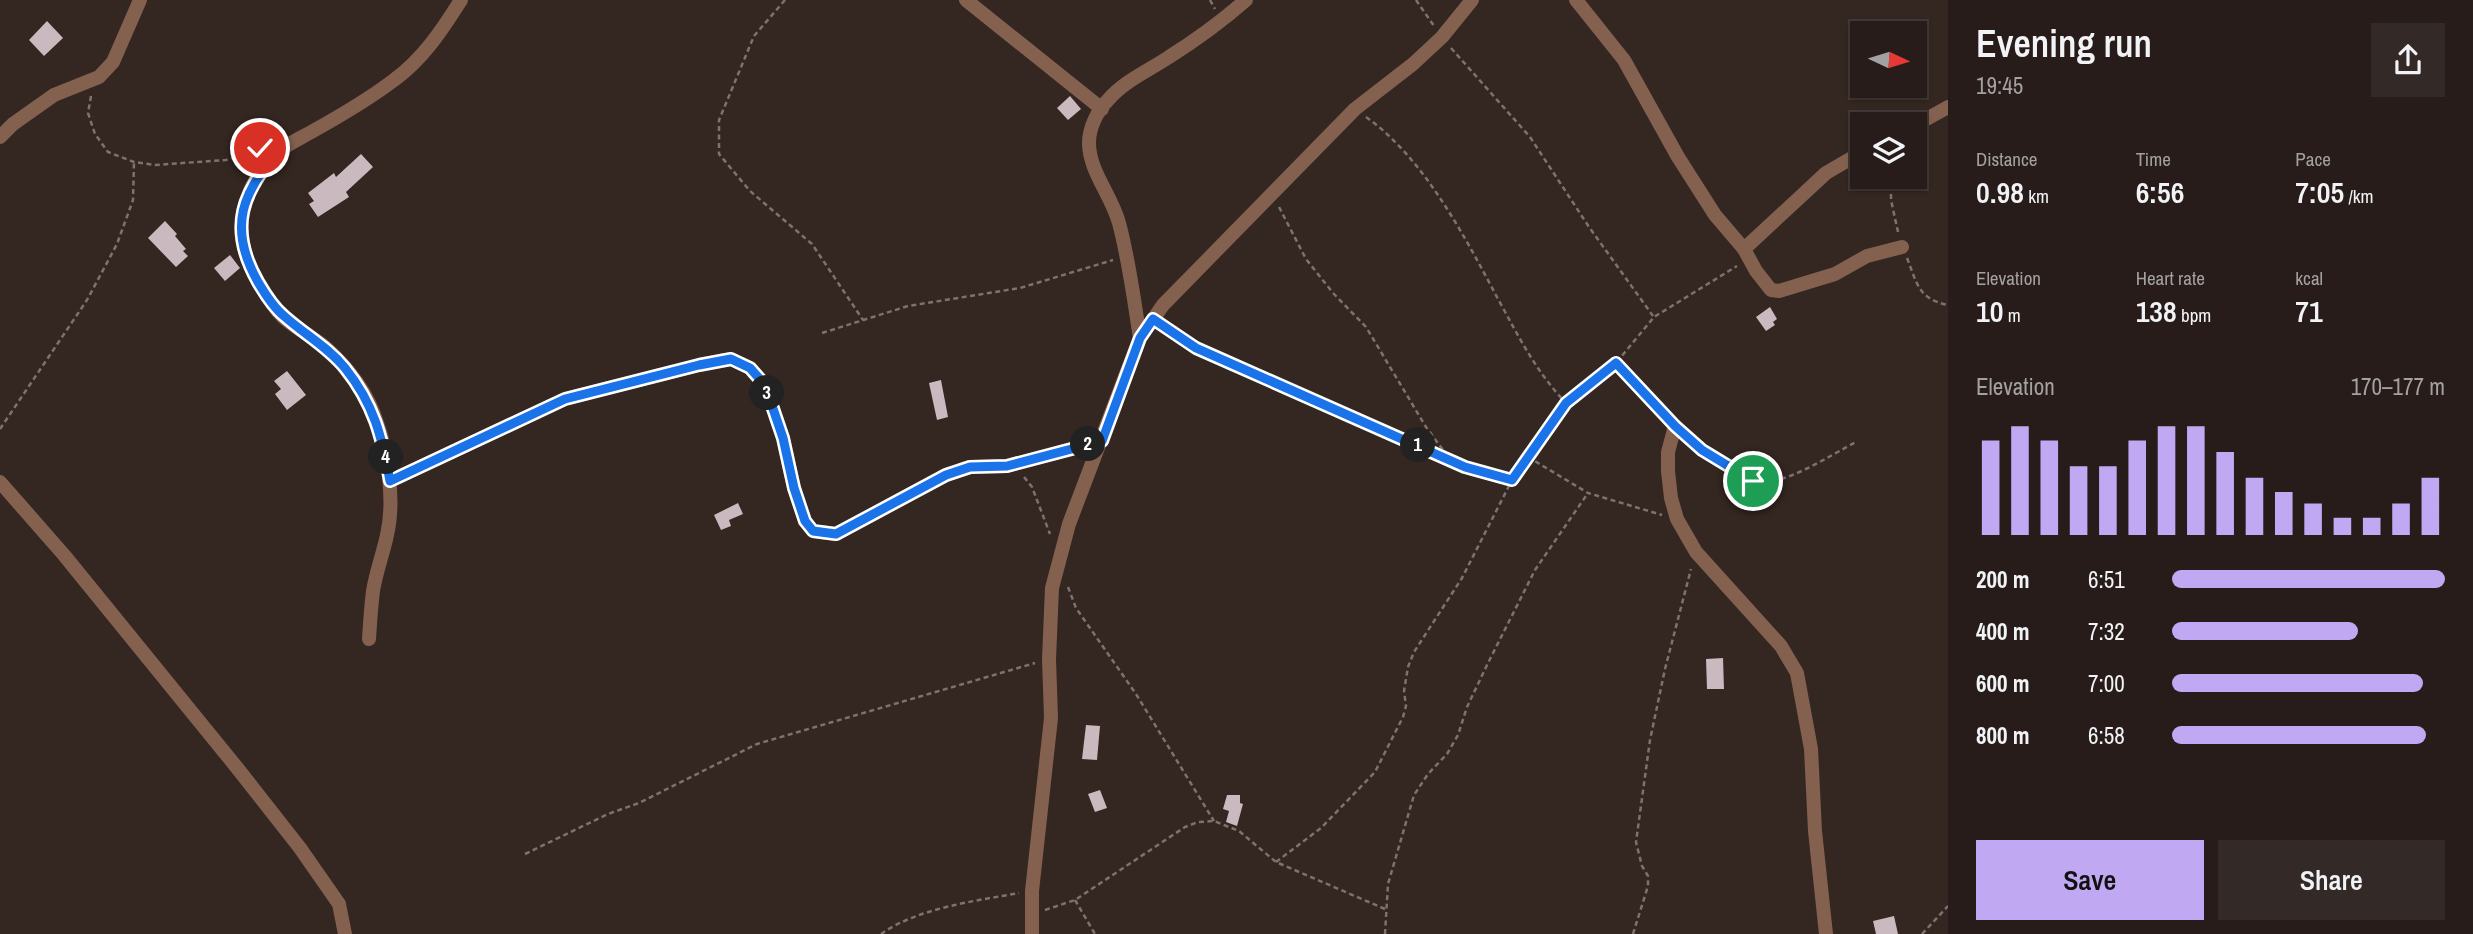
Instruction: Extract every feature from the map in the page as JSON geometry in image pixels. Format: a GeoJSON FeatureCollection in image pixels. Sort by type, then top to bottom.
{"type":"FeatureCollection","features":[{"type":"Feature","properties":{"kind":"street"},"geometry":{"type":"LineString","coordinates":[[0,137],[54,94],[99,76],[113,62],[140,0]]}},
{"type":"Feature","properties":{"kind":"street"},"geometry":{"type":"LineString","coordinates":[[369,639],[373,592],[388,531],[390,481],[376,419],[363,393],[344,366],[282,315],[274,305],[250,268],[241,241],[242,213],[248,194],[261,170],[281,147],[325,124],[415,63],[434,41],[461,0]]}},
{"type":"Feature","properties":{"kind":"street"},"geometry":{"type":"LineString","coordinates":[[966,0],[1102,108]]}},
{"type":"Feature","properties":{"kind":"street"},"geometry":{"type":"LineString","coordinates":[[1140,338],[1119,220],[1098,177],[1088,146],[1095,117],[1108,100],[1129,82],[1181,49],[1246,0]]}},
{"type":"Feature","properties":{"kind":"street"},"geometry":{"type":"LineString","coordinates":[[1032,934],[1032,891],[1051,718],[1049,659],[1052,588],[1069,524],[1140,338],[1163,305],[1355,109],[1413,64],[1442,37],[1472,0]]}},
{"type":"Feature","properties":{"kind":"street"},"geometry":{"type":"LineString","coordinates":[[1576,0],[1624,60],[1678,157],[1771,290],[1779,291],[1835,274],[1867,256],[1902,247]]}},
{"type":"Feature","properties":{"kind":"street"},"geometry":{"type":"LineString","coordinates":[[1927,119],[1948,107]]}},
{"type":"Feature","properties":{"kind":"street"},"geometry":{"type":"LineString","coordinates":[[1747,254],[1826,173],[1850,159]]}},
{"type":"Feature","properties":{"kind":"street"},"geometry":{"type":"LineString","coordinates":[[390,481],[565,399],[731,359],[750,368],[765,385],[783,438],[794,488],[805,521],[813,531],[836,534],[946,475],[970,467],[1014,464],[1102,441]]}},
{"type":"Feature","properties":{"kind":"street"},"geometry":{"type":"LineString","coordinates":[[1675,426],[1668,452],[1668,471],[1677,519],[1696,552],[1781,646],[1797,673],[1811,749],[1815,831],[1826,934]]}},
{"type":"Feature","properties":{"kind":"street"},"geometry":{"type":"LineString","coordinates":[[0,482],[64,555],[300,848],[339,904],[345,934]]}},
{"type":"Feature","properties":{"kind":"path"},"geometry":{"type":"LineString","coordinates":[[785,0],[754,36],[719,120],[719,154],[750,191],[812,244],[863,320]]}},
{"type":"Feature","properties":{"kind":"path"},"geometry":{"type":"LineString","coordinates":[[1416,0],[1442,37],[1530,137],[1589,227],[1654,317]]}},
{"type":"Feature","properties":{"kind":"path"},"geometry":{"type":"LineString","coordinates":[[99,76],[92,91],[88,113],[96,134],[108,152],[134,162],[155,165],[226,160],[252,149],[281,147]]}},
{"type":"Feature","properties":{"kind":"path"},"geometry":{"type":"LineString","coordinates":[[1355,109],[1385,131],[1424,178],[1483,271],[1536,369],[1566,403]]}},
{"type":"Feature","properties":{"kind":"path"},"geometry":{"type":"LineString","coordinates":[[0,429],[87,300],[117,244],[133,200],[134,162]]}},
{"type":"Feature","properties":{"kind":"path"},"geometry":{"type":"LineString","coordinates":[[1274,194],[1306,259],[1333,293],[1366,327],[1426,427],[1446,454],[1465,467]]}},
{"type":"Feature","properties":{"kind":"path"},"geometry":{"type":"LineString","coordinates":[[1276,862],[1321,828],[1375,772],[1403,716],[1408,667],[1415,652],[1462,578],[1512,480],[1566,403],[1616,363],[1654,317],[1747,254]]}},
{"type":"Feature","properties":{"kind":"path"},"geometry":{"type":"LineString","coordinates":[[822,333],[908,306],[1020,288],[1126,257]]}},
{"type":"Feature","properties":{"kind":"path"},"geometry":{"type":"LineString","coordinates":[[1153,319],[1196,348],[1465,467],[1512,480]]}},
{"type":"Feature","properties":{"kind":"path"},"geometry":{"type":"LineString","coordinates":[[1616,363],[1675,426],[1702,450],[1753,481],[1772,482],[1856,442]]}},
{"type":"Feature","properties":{"kind":"path"},"geometry":{"type":"LineString","coordinates":[[1528,457],[1588,493],[1677,519]]}},
{"type":"Feature","properties":{"kind":"path"},"geometry":{"type":"LineString","coordinates":[[1014,464],[1032,487],[1050,533]]}},
{"type":"Feature","properties":{"kind":"path"},"geometry":{"type":"LineString","coordinates":[[1385,934],[1388,884],[1414,795],[1428,774],[1447,754],[1488,663],[1535,570],[1588,493]]}},
{"type":"Feature","properties":{"kind":"path"},"geometry":{"type":"LineString","coordinates":[[1633,934],[1648,886],[1648,876],[1642,866],[1636,842],[1650,740],[1665,669],[1696,552]]}},
{"type":"Feature","properties":{"kind":"path"},"geometry":{"type":"LineString","coordinates":[[1066,580],[1076,608],[1136,694],[1214,821]]}},
{"type":"Feature","properties":{"kind":"path"},"geometry":{"type":"LineString","coordinates":[[525,854],[608,814],[639,803],[757,744],[1049,659]]}},
{"type":"Feature","properties":{"kind":"path"},"geometry":{"type":"LineString","coordinates":[[1032,912],[1075,900],[1185,827],[1198,822],[1214,821],[1239,831],[1276,862],[1385,909]]}},
{"type":"Feature","properties":{"kind":"path"},"geometry":{"type":"LineString","coordinates":[[881,934],[895,924],[957,905],[1032,891]]}},
{"type":"Feature","properties":{"kind":"path"},"geometry":{"type":"LineString","coordinates":[[1075,900],[1095,934]]}},
{"type":"Feature","properties":{"kind":"path"},"geometry":{"type":"LineString","coordinates":[[1922,934],[1948,906]]}},
{"type":"Feature","properties":{"kind":"building"},"geometry":{"type":"Polygon","coordinates":[[[47,21],[63,38],[44,56],[29,40],[47,21]]]}},
{"type":"Feature","properties":{"kind":"building"},"geometry":{"type":"Polygon","coordinates":[[[1070,96],[1081,109],[1068,120],[1057,108],[1070,96]]]}},
{"type":"Feature","properties":{"kind":"building"},"geometry":{"type":"Polygon","coordinates":[[[361,154],[373,167],[346,192],[349,197],[318,217],[309,204],[314,201],[308,193],[334,173],[336,177],[361,154]]]}},
{"type":"Feature","properties":{"kind":"building"},"geometry":{"type":"Polygon","coordinates":[[[165,221],[177,234],[175,236],[186,249],[183,251],[188,256],[176,267],[148,238],[165,221]]]}},
{"type":"Feature","properties":{"kind":"building"},"geometry":{"type":"Polygon","coordinates":[[[230,255],[240,268],[225,281],[214,268],[230,255]]]}},
{"type":"Feature","properties":{"kind":"building"},"geometry":{"type":"Polygon","coordinates":[[[1770,307],[1777,319],[1773,322],[1775,325],[1766,331],[1756,317],[1770,307]]]}},
{"type":"Feature","properties":{"kind":"building"},"geometry":{"type":"Polygon","coordinates":[[[287,371],[306,395],[287,410],[275,394],[281,389],[274,381],[287,371]]]}},
{"type":"Feature","properties":{"kind":"building"},"geometry":{"type":"Polygon","coordinates":[[[941,380],[948,417],[937,420],[929,383],[941,380]]]}},
{"type":"Feature","properties":{"kind":"building"},"geometry":{"type":"Polygon","coordinates":[[[738,503],[743,514],[729,520],[731,526],[721,530],[714,515],[738,503]]]}},
{"type":"Feature","properties":{"kind":"building"},"geometry":{"type":"Polygon","coordinates":[[[1723,658],[1724,689],[1707,689],[1706,659],[1723,658]]]}},
{"type":"Feature","properties":{"kind":"building"},"geometry":{"type":"Polygon","coordinates":[[[1086,725],[1100,726],[1097,760],[1082,759],[1086,725]]]}},
{"type":"Feature","properties":{"kind":"building"},"geometry":{"type":"Polygon","coordinates":[[[1100,790],[1107,808],[1095,812],[1088,794],[1100,790]]]}},
{"type":"Feature","properties":{"kind":"building"},"geometry":{"type":"Polygon","coordinates":[[[1227,795],[1240,795],[1240,803],[1243,804],[1237,826],[1226,822],[1229,811],[1223,809],[1227,795]]]}},
{"type":"Feature","properties":{"kind":"building"},"geometry":{"type":"Polygon","coordinates":[[[1894,916],[1898,934],[1876,934],[1873,921],[1894,916]]]}},
{"type":"Feature","properties":{"kind":"route"},"geometry":{"type":"LineString","coordinates":[[260,148],[281,147],[261,170],[248,194],[242,213],[241,241],[250,268],[282,315],[344,366],[363,393],[376,419],[390,481],[565,399],[731,359],[750,368],[765,385],[783,438],[794,488],[805,521],[813,531],[836,534],[946,475],[970,467],[1007,466],[1102,441],[1140,338],[1153,319],[1196,348],[1465,467],[1512,480],[1566,403],[1616,363],[1675,426],[1702,450],[1753,481]]}}]}
